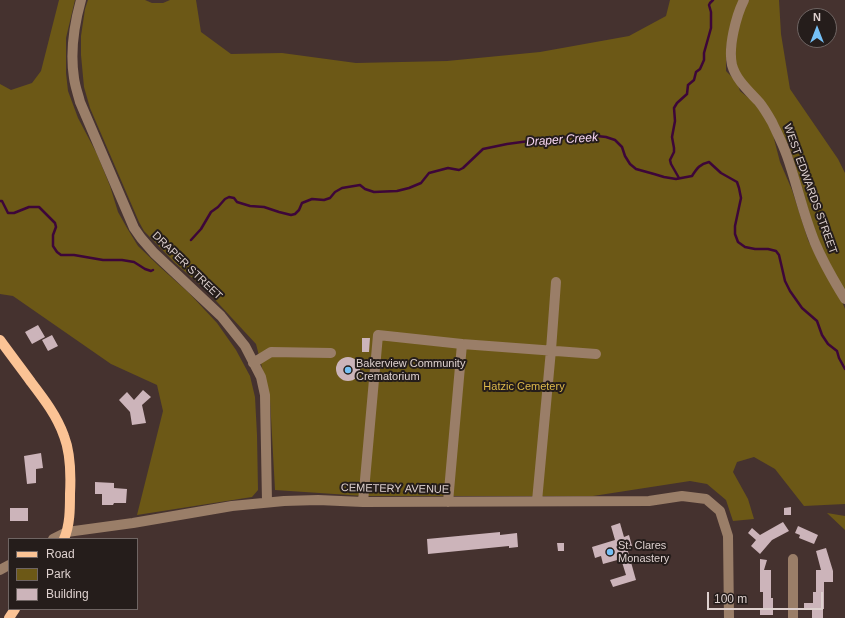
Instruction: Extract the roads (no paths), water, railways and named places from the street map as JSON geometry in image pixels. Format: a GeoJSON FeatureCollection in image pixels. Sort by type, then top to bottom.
{"type":"FeatureCollection","features":[{"type":"Feature","properties":{"kind":"main road"},"geometry":{"type":"LineString","coordinates":[[0,340],[47,403],[57,421],[68,449],[70,467],[70,510],[65,536]]}},
{"type":"Feature","properties":{"kind":"street","name":"DRAPER STREET"},"geometry":{"type":"LineString","coordinates":[[81,0],[76,17],[74,39],[73,62],[75,87],[90,126],[134,228],[154,253],[221,316],[244,346],[260,377],[265,396],[267,502]]}},
{"type":"Feature","properties":{"kind":"street","name":"WEST EDWARDS STREET"},"geometry":{"type":"LineString","coordinates":[[744,0],[738,14],[732,46],[731,59],[733,67],[740,80],[759,102],[771,120],[787,156],[815,244],[845,299]]}},
{"type":"Feature","properties":{"kind":"street"},"geometry":{"type":"LineString","coordinates":[[537,501],[556,282]]}},
{"type":"Feature","properties":{"kind":"street"},"geometry":{"type":"LineString","coordinates":[[363,502],[378,335],[462,344],[596,354]]}},
{"type":"Feature","properties":{"kind":"street"},"geometry":{"type":"LineString","coordinates":[[448,502],[462,344]]}},
{"type":"Feature","properties":{"kind":"street"},"geometry":{"type":"LineString","coordinates":[[253,363],[271,352],[331,353]]}},
{"type":"Feature","properties":{"kind":"street","name":"CEMETERY AVENUE"},"geometry":{"type":"LineString","coordinates":[[65,536],[232,506],[284,500],[363,502],[649,501],[682,496],[706,499],[720,511],[728,536],[729,618]]}},
{"type":"Feature","properties":{"kind":"street"},"geometry":{"type":"LineString","coordinates":[[793,559],[793,618]]}},
{"type":"Feature","properties":{"kind":"waterway"},"geometry":{"type":"LineString","coordinates":[[679,178],[670,160],[674,152],[672,137],[675,121],[674,108],[677,103],[687,94],[688,85],[694,80],[696,72],[700,69],[704,60],[704,53],[711,28],[711,12],[709,5],[713,0]]}},
{"type":"Feature","properties":{"kind":"waterway","name":"Draper Creek"},"geometry":{"type":"LineString","coordinates":[[191,240],[201,229],[211,212],[229,197],[234,198],[237,202],[250,206],[264,207],[291,215],[295,214],[299,210],[302,203],[312,199],[324,200],[330,198],[335,192],[342,188],[360,185],[365,189],[374,192],[397,191],[409,188],[421,183],[429,173],[448,168],[459,170],[463,168],[483,149],[544,139],[588,135],[606,137],[615,140],[622,147],[630,164],[636,169],[676,179],[692,176],[699,167],[709,162],[721,173],[737,182],[741,198],[735,226],[735,234],[738,242],[745,247],[776,251],[779,255],[785,281],[790,291],[802,308],[817,321],[822,335],[828,344],[837,351],[845,369]]}},
{"type":"Feature","properties":{"kind":"waterway","name":"Draper Creek"},"geometry":{"type":"LineString","coordinates":[[0,201],[2,201],[8,213],[14,213],[29,207],[39,207],[55,223],[56,227],[53,235],[53,246],[61,255],[74,255],[103,260],[122,260],[134,262],[145,269],[151,271],[153,270]]}},
{"type":"Feature","properties":{"kind":"place","name":"Bakerview Community Crematorium"},"geometry":{"type":"Point","coordinates":[348,370]}},
{"type":"Feature","properties":{"kind":"place","name":"St. Clares Monastery"},"geometry":{"type":"Point","coordinates":[610,552]}},
{"type":"Feature","properties":{"kind":"park label","name":"Hatzic Cemetery"},"geometry":{"type":"Point","coordinates":[524,387]}}]}
